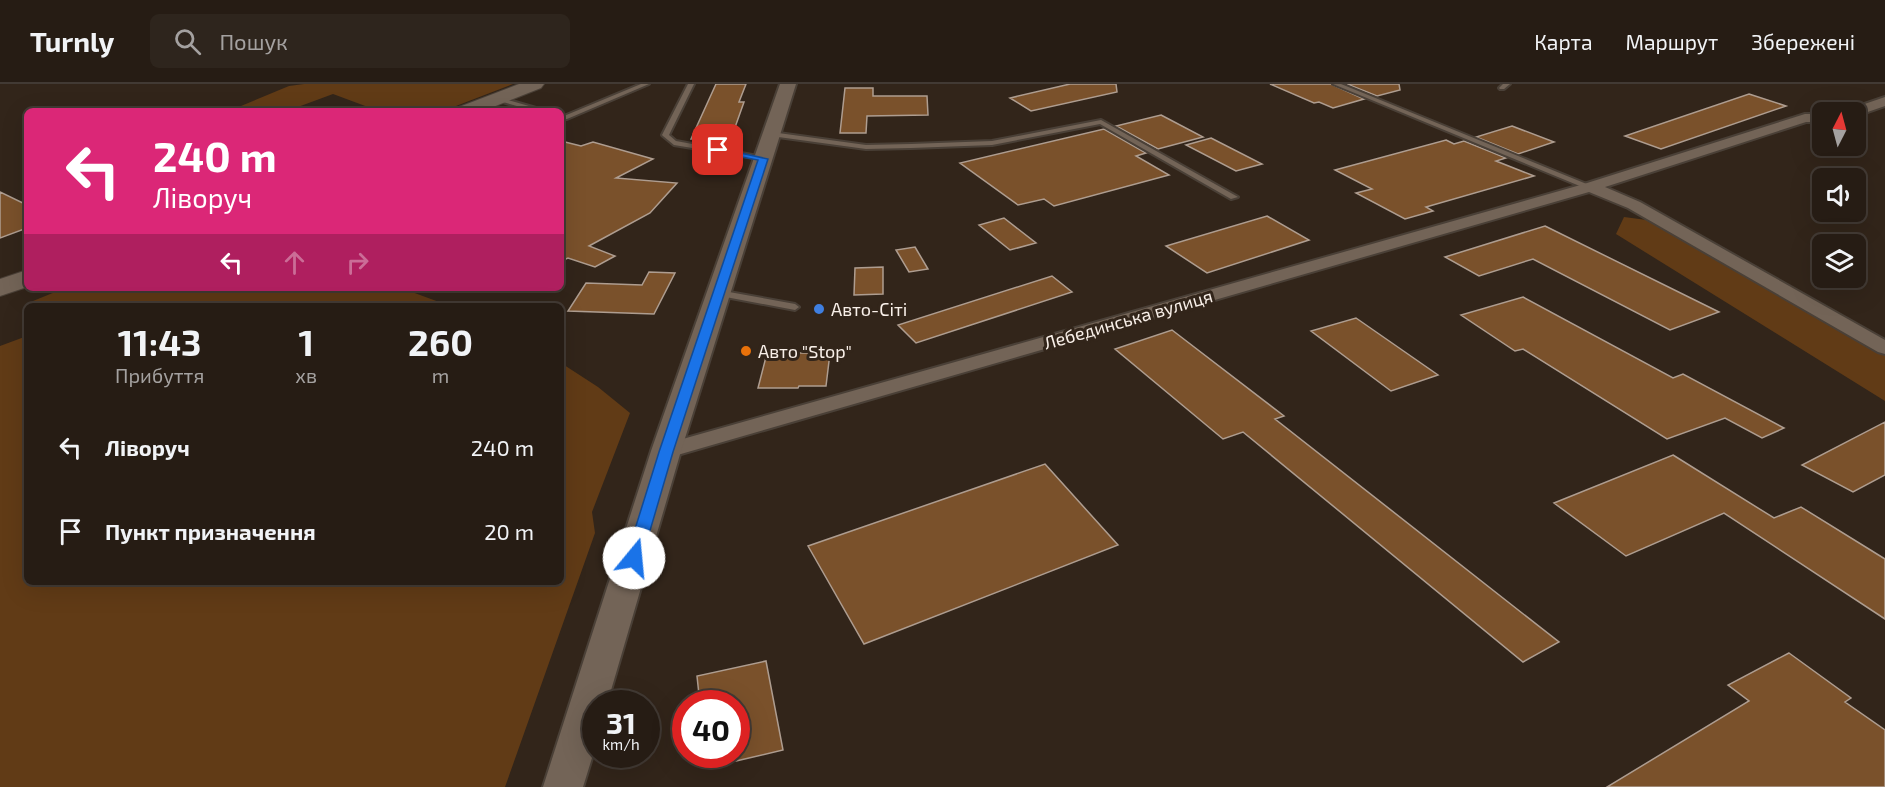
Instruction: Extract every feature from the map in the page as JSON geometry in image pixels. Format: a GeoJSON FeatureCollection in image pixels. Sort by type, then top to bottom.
{"type":"FeatureCollection","features":[{"type":"Feature","properties":{"kind":"main road"},"geometry":{"type":"LineString","coordinates":[[474,108],[535,84]]}},
{"type":"Feature","properties":{"kind":"main road"},"geometry":{"type":"LineString","coordinates":[[0,288],[24,279]]}},
{"type":"Feature","properties":{"kind":"street"},"geometry":{"type":"LineString","coordinates":[[563,787],[666,452],[788,84]]}},
{"type":"Feature","properties":{"kind":"street"},"geometry":{"type":"LineString","coordinates":[[1866,108],[1885,101]]}},
{"type":"Feature","properties":{"kind":"street","name":"Лебединська вулиця"},"geometry":{"type":"LineString","coordinates":[[666,452],[1590,187],[1804,118],[1812,118]]}},
{"type":"Feature","properties":{"kind":"street"},"geometry":{"type":"LineString","coordinates":[[1590,187],[1634,205],[1885,348]]}},
{"type":"Feature","properties":{"kind":"lane"},"geometry":{"type":"LineString","coordinates":[[564,118],[646,84]]}},
{"type":"Feature","properties":{"kind":"lane"},"geometry":{"type":"LineString","coordinates":[[691,84],[665,135],[674,142],[767,146],[911,146],[993,142],[1101,122],[1234,197]]}},
{"type":"Feature","properties":{"kind":"lane"},"geometry":{"type":"LineString","coordinates":[[1336,84],[1590,187]]}},
{"type":"Feature","properties":{"kind":"lane"},"geometry":{"type":"LineString","coordinates":[[498,99],[531,108]]}},
{"type":"Feature","properties":{"kind":"lane"},"geometry":{"type":"LineString","coordinates":[[718,293],[795,307]]}},
{"type":"Feature","properties":{"kind":"shaded area"},"geometry":{"type":"Polygon","coordinates":[[[304,84],[513,84],[451,108],[371,108],[333,94],[295,108],[236,108],[289,86],[304,84]]]}},
{"type":"Feature","properties":{"kind":"shaded area"},"geometry":{"type":"Polygon","coordinates":[[[1624,217],[1662,222],[1885,348],[1885,401],[1616,234],[1624,217]]]}},
{"type":"Feature","properties":{"kind":"shaded area"},"geometry":{"type":"Polygon","coordinates":[[[58,291],[409,291],[442,303],[35,303],[33,301],[58,291]]]}},
{"type":"Feature","properties":{"kind":"shaded area"},"geometry":{"type":"Polygon","coordinates":[[[24,337],[24,585],[564,585],[564,365],[598,387],[630,413],[592,512],[595,533],[505,787],[0,787],[0,346],[24,337]]]}},
{"type":"Feature","properties":{"kind":"building"},"geometry":{"type":"Polygon","coordinates":[[[716,84],[746,84],[739,102],[744,102],[733,133],[728,133],[725,139],[691,139],[716,84]]]}},
{"type":"Feature","properties":{"kind":"building"},"geometry":{"type":"Polygon","coordinates":[[[1070,84],[1116,84],[1117,92],[1031,111],[1010,98],[1070,84]]]}},
{"type":"Feature","properties":{"kind":"building"},"geometry":{"type":"Polygon","coordinates":[[[1270,84],[1331,84],[1364,99],[1333,108],[1319,102],[1314,103],[1270,84]]]}},
{"type":"Feature","properties":{"kind":"building"},"geometry":{"type":"Polygon","coordinates":[[[1347,84],[1399,84],[1400,90],[1377,96],[1347,84]]]}},
{"type":"Feature","properties":{"kind":"building"},"geometry":{"type":"Polygon","coordinates":[[[845,88],[873,88],[873,96],[927,96],[928,115],[867,116],[866,133],[840,133],[845,88]]]}},
{"type":"Feature","properties":{"kind":"building"},"geometry":{"type":"Polygon","coordinates":[[[1749,94],[1786,106],[1661,149],[1625,136],[1749,94]]]}},
{"type":"Feature","properties":{"kind":"building"},"geometry":{"type":"Polygon","coordinates":[[[1161,115],[1203,137],[1158,149],[1116,126],[1161,115]]]}},
{"type":"Feature","properties":{"kind":"building"},"geometry":{"type":"Polygon","coordinates":[[[1512,126],[1554,142],[1518,154],[1476,137],[1512,126]]]}},
{"type":"Feature","properties":{"kind":"building"},"geometry":{"type":"Polygon","coordinates":[[[1104,129],[1146,153],[1136,156],[1169,175],[1054,206],[1044,199],[1018,205],[960,163],[1104,129]]]}},
{"type":"Feature","properties":{"kind":"building"},"geometry":{"type":"Polygon","coordinates":[[[1211,138],[1262,164],[1236,171],[1186,145],[1211,138]]]}},
{"type":"Feature","properties":{"kind":"building"},"geometry":{"type":"Polygon","coordinates":[[[1446,140],[1454,144],[1464,141],[1506,158],[1496,161],[1534,176],[1426,207],[1433,211],[1405,219],[1356,193],[1372,189],[1335,170],[1446,140]]]}},
{"type":"Feature","properties":{"kind":"building"},"geometry":{"type":"Polygon","coordinates":[[[564,142],[581,146],[593,142],[653,159],[616,178],[677,183],[650,213],[589,246],[615,256],[595,267],[568,258],[564,260],[564,142]]]}},
{"type":"Feature","properties":{"kind":"building"},"geometry":{"type":"Polygon","coordinates":[[[0,192],[24,204],[24,229],[0,238],[0,192]]]}},
{"type":"Feature","properties":{"kind":"building"},"geometry":{"type":"Polygon","coordinates":[[[1267,216],[1309,240],[1207,273],[1166,246],[1267,216]]]}},
{"type":"Feature","properties":{"kind":"building"},"geometry":{"type":"Polygon","coordinates":[[[1004,218],[1036,243],[1010,250],[979,225],[1004,218]]]}},
{"type":"Feature","properties":{"kind":"building"},"geometry":{"type":"Polygon","coordinates":[[[1545,226],[1719,312],[1670,330],[1533,259],[1479,276],[1445,257],[1545,226]]]}},
{"type":"Feature","properties":{"kind":"building"},"geometry":{"type":"Polygon","coordinates":[[[915,247],[928,269],[909,272],[896,250],[915,247]]]}},
{"type":"Feature","properties":{"kind":"building"},"geometry":{"type":"Polygon","coordinates":[[[883,267],[883,294],[854,295],[855,268],[883,267]]]}},
{"type":"Feature","properties":{"kind":"building"},"geometry":{"type":"Polygon","coordinates":[[[649,272],[675,273],[654,314],[568,311],[586,283],[642,285],[649,272]]]}},
{"type":"Feature","properties":{"kind":"building"},"geometry":{"type":"Polygon","coordinates":[[[1052,276],[1072,292],[916,343],[898,325],[1052,276]]]}},
{"type":"Feature","properties":{"kind":"building"},"geometry":{"type":"Polygon","coordinates":[[[1523,297],[1673,378],[1683,374],[1784,428],[1762,438],[1725,418],[1667,439],[1523,349],[1515,351],[1461,315],[1523,297]]]}},
{"type":"Feature","properties":{"kind":"building"},"geometry":{"type":"Polygon","coordinates":[[[1356,318],[1438,375],[1391,391],[1311,331],[1356,318]]]}},
{"type":"Feature","properties":{"kind":"building"},"geometry":{"type":"Polygon","coordinates":[[[1172,330],[1284,416],[1275,419],[1559,642],[1523,662],[1243,432],[1223,439],[1115,349],[1172,330]]]}},
{"type":"Feature","properties":{"kind":"building"},"geometry":{"type":"Polygon","coordinates":[[[767,353],[830,353],[826,386],[758,388],[767,353]]]}},
{"type":"Feature","properties":{"kind":"building"},"geometry":{"type":"Polygon","coordinates":[[[1885,422],[1885,475],[1853,492],[1802,465],[1885,422]]]}},
{"type":"Feature","properties":{"kind":"building"},"geometry":{"type":"Polygon","coordinates":[[[1673,455],[1774,518],[1801,507],[1885,559],[1885,619],[1724,513],[1626,556],[1554,503],[1673,455]]]}},
{"type":"Feature","properties":{"kind":"building"},"geometry":{"type":"Polygon","coordinates":[[[1045,464],[1118,545],[864,644],[808,546],[1045,464]]]}},
{"type":"Feature","properties":{"kind":"building"},"geometry":{"type":"Polygon","coordinates":[[[1789,653],[1851,698],[1845,702],[1885,730],[1885,787],[1607,787],[1749,701],[1728,685],[1789,653]]]}},
{"type":"Feature","properties":{"kind":"building"},"geometry":{"type":"Polygon","coordinates":[[[766,661],[783,750],[750,758],[750,690],[698,690],[697,676],[766,661]]]}},
{"type":"Feature","properties":{"kind":"place","name":"Авто-Сіті"},"geometry":{"type":"Point","coordinates":[819,309]}},
{"type":"Feature","properties":{"kind":"place","name":"Авто \"Stop\""},"geometry":{"type":"Point","coordinates":[746,351]}},
{"type":"Feature","properties":{"kind":"route"},"geometry":{"type":"LineString","coordinates":[[634,558],[666,452],[763,159],[718,150]]}}]}
